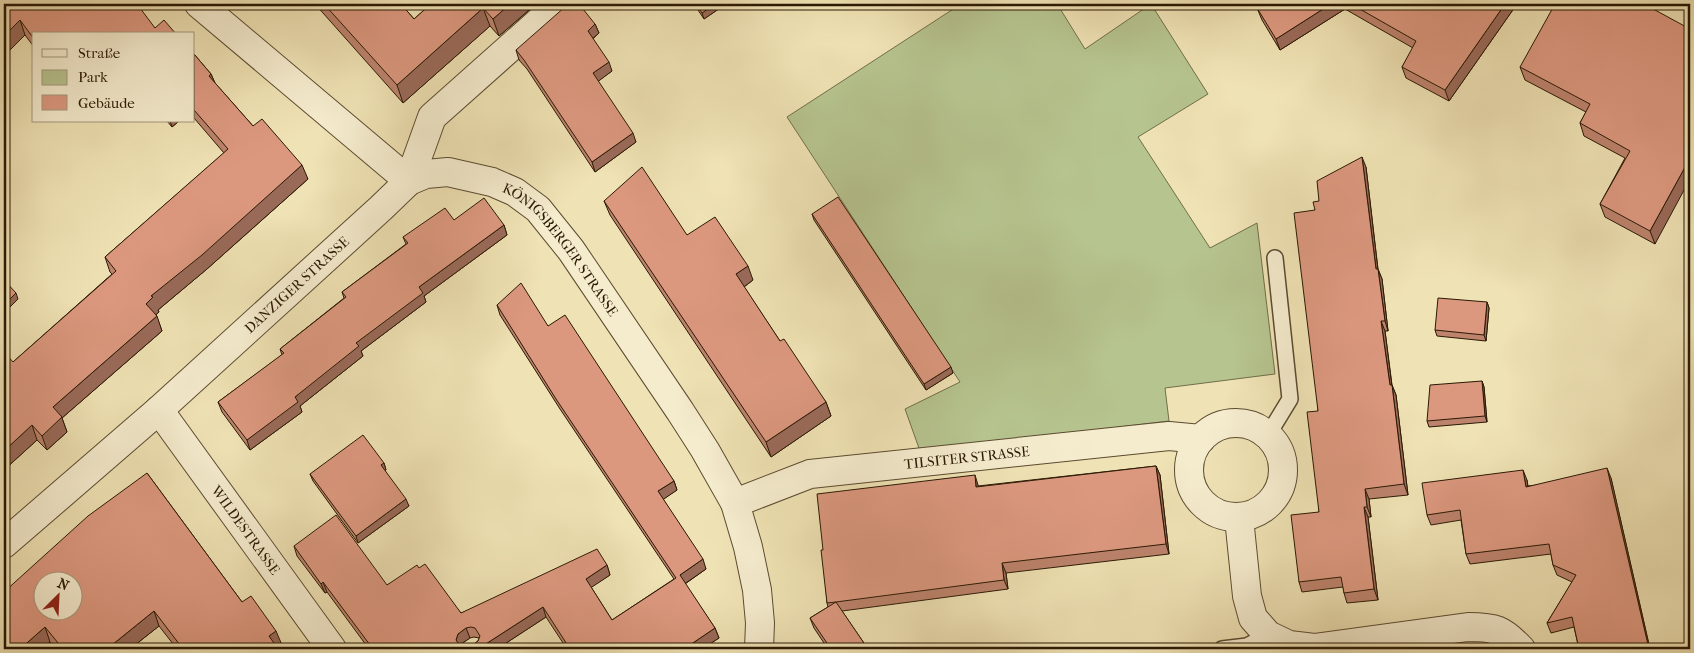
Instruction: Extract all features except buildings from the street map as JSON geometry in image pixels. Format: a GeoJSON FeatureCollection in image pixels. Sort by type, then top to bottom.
{"type":"FeatureCollection","features":[{"type":"Feature","properties":{"kind":"street"},"geometry":{"type":"LineString","coordinates":[[199,4],[409,181]]}},
{"type":"Feature","properties":{"kind":"street","name":"DANZIGER STRASSE"},"geometry":{"type":"LineString","coordinates":[[4,544],[159,410],[409,181],[432,116],[560,4]]}},
{"type":"Feature","properties":{"kind":"street","name":"KÖNIGSBERGER STRASSE"},"geometry":{"type":"LineString","coordinates":[[409,181],[426,174],[448,172],[492,182],[515,192],[538,209],[571,250],[680,411],[735,503],[748,547],[757,590],[760,623],[759,649]]}},
{"type":"Feature","properties":{"kind":"street","name":"WILDESTRASSE"},"geometry":{"type":"LineString","coordinates":[[159,410],[332,649]]}},
{"type":"Feature","properties":{"kind":"street"},"geometry":{"type":"LineString","coordinates":[[1233,424],[1251,426],[1268,435],[1279,449],[1283,467],[1281,486],[1272,502],[1257,512],[1239,518],[1221,515],[1205,506],[1194,491],[1189,473],[1192,455],[1201,439],[1215,428],[1233,424]]}},
{"type":"Feature","properties":{"kind":"street","name":"TILSITER STRASSE"},"geometry":{"type":"LineString","coordinates":[[735,503],[810,474],[1168,436],[1201,439]]}},
{"type":"Feature","properties":{"kind":"street"},"geometry":{"type":"LineString","coordinates":[[1239,518],[1247,596],[1253,618],[1268,634],[1289,646],[1314,648],[1468,627],[1489,627],[1507,635],[1521,649]]}},
{"type":"Feature","properties":{"kind":"lane"},"geometry":{"type":"LineString","coordinates":[[1268,435],[1290,399],[1275,258]]}},
{"type":"Feature","properties":{"kind":"lane"},"geometry":{"type":"LineString","coordinates":[[1222,649],[1247,646],[1268,634]]}},
{"type":"Feature","properties":{"kind":"green space"},"geometry":{"type":"Polygon","coordinates":[[[961,4],[1052,4],[1059,7],[1085,49],[1151,4],[1208,94],[1138,137],[1210,248],[1257,223],[1275,374],[1165,388],[1169,421],[920,451],[905,409],[960,382],[787,117],[961,4]]]}}]}
